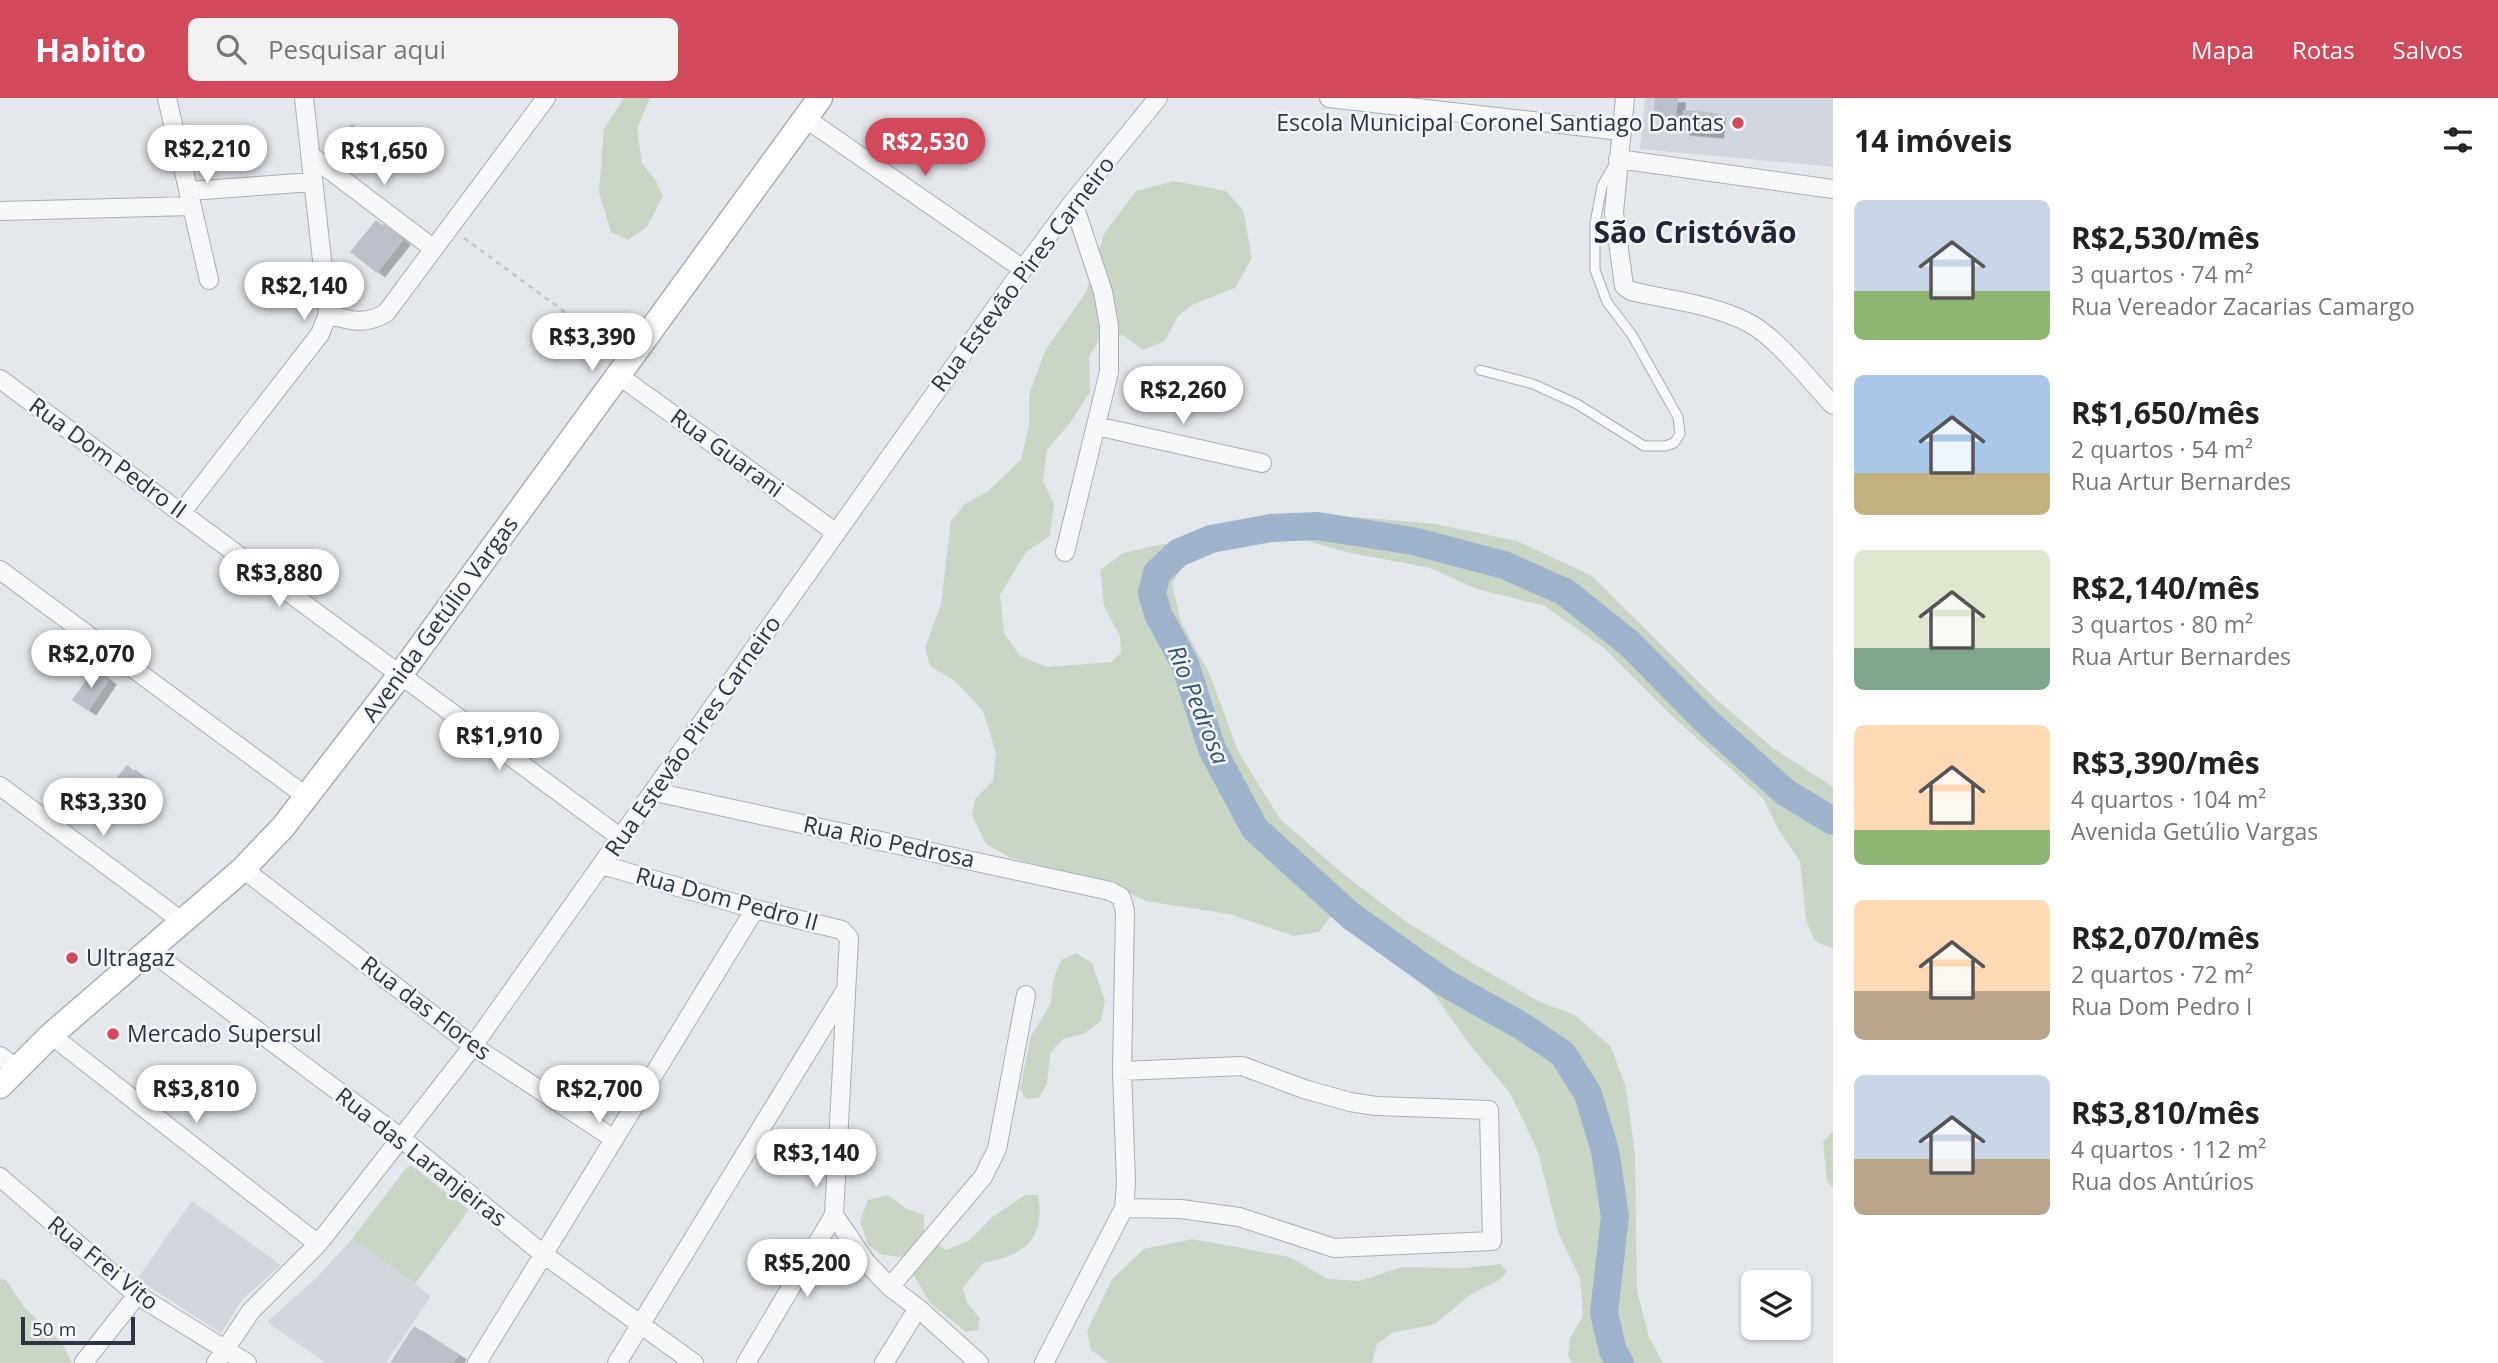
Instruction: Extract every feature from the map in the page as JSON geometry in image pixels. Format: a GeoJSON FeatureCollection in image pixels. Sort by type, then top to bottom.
{"type":"FeatureCollection","features":[{"type":"Feature","properties":{"kind":"street"},"geometry":{"type":"LineString","coordinates":[[167,98],[209,280]]}},
{"type":"Feature","properties":{"kind":"street"},"geometry":{"type":"LineString","coordinates":[[182,512],[320,334],[328,314],[304,98]]}},
{"type":"Feature","properties":{"kind":"street"},"geometry":{"type":"LineString","coordinates":[[328,314],[349,321],[373,321],[386,313],[546,98]]}},
{"type":"Feature","properties":{"kind":"street","name":"Avenida Getúlio Vargas"},"geometry":{"type":"LineString","coordinates":[[5,1070],[51,1035],[243,869],[307,797],[400,675],[820,98]]}},
{"type":"Feature","properties":{"kind":"street","name":"Rua Estevão Pires Carneiro"},"geometry":{"type":"LineString","coordinates":[[220,1356],[251,1311],[296,1269],[318,1244],[473,1046],[1023,269],[1073,202],[1158,98]]}},
{"type":"Feature","properties":{"kind":"street"},"geometry":{"type":"LineString","coordinates":[[1329,98],[1621,131]]}},
{"type":"Feature","properties":{"kind":"street"},"geometry":{"type":"LineString","coordinates":[[1625,98],[1614,212],[1624,286],[1631,291],[1710,309],[1748,322],[1775,343],[1833,405]]}},
{"type":"Feature","properties":{"kind":"street"},"geometry":{"type":"LineString","coordinates":[[805,118],[1023,269]]}},
{"type":"Feature","properties":{"kind":"street"},"geometry":{"type":"LineString","coordinates":[[310,155],[434,249]]}},
{"type":"Feature","properties":{"kind":"street"},"geometry":{"type":"LineString","coordinates":[[1618,159],[1833,189]]}},
{"type":"Feature","properties":{"kind":"street"},"geometry":{"type":"LineString","coordinates":[[0,211],[190,199],[313,182]]}},
{"type":"Feature","properties":{"kind":"street"},"geometry":{"type":"LineString","coordinates":[[1065,552],[1109,372],[1109,326],[1103,292],[1073,202]]}},
{"type":"Feature","properties":{"kind":"street","name":"Rua Guarani"},"geometry":{"type":"LineString","coordinates":[[624,367],[835,532]]}},
{"type":"Feature","properties":{"kind":"street","name":"Rua Dom Pedro II"},"geometry":{"type":"LineString","coordinates":[[0,379],[621,838]]}},
{"type":"Feature","properties":{"kind":"street"},"geometry":{"type":"LineString","coordinates":[[1096,425],[1262,463]]}},
{"type":"Feature","properties":{"kind":"street"},"geometry":{"type":"LineString","coordinates":[[0,570],[307,797]]}},
{"type":"Feature","properties":{"kind":"street"},"geometry":{"type":"LineString","coordinates":[[0,786],[183,922]]}},
{"type":"Feature","properties":{"kind":"street","name":"Rua Rio Pedrosa"},"geometry":{"type":"LineString","coordinates":[[654,792],[1003,866],[1110,891],[1121,897],[1125,911],[1122,1071]]}},
{"type":"Feature","properties":{"kind":"street","name":"Rua Dom Pedro II"},"geometry":{"type":"LineString","coordinates":[[602,865],[755,909],[842,930],[849,937],[846,988]]}},
{"type":"Feature","properties":{"kind":"street","name":"Rua das Flores"},"geometry":{"type":"LineString","coordinates":[[243,869],[473,1046],[614,1139]]}},
{"type":"Feature","properties":{"kind":"street"},"geometry":{"type":"LineString","coordinates":[[477,1363],[755,909]]}},
{"type":"Feature","properties":{"kind":"street","name":"Rua das Laranjeiras"},"geometry":{"type":"LineString","coordinates":[[149,950],[401,1138],[543,1254],[694,1363]]}},
{"type":"Feature","properties":{"kind":"street"},"geometry":{"type":"LineString","coordinates":[[746,1363],[834,1215],[846,988]]}},
{"type":"Feature","properties":{"kind":"street"},"geometry":{"type":"LineString","coordinates":[[617,1363],[846,988]]}},
{"type":"Feature","properties":{"kind":"street"},"geometry":{"type":"LineString","coordinates":[[890,1287],[983,1177],[997,1149],[1026,995]]}},
{"type":"Feature","properties":{"kind":"street"},"geometry":{"type":"LineString","coordinates":[[51,1035],[318,1244]]}},
{"type":"Feature","properties":{"kind":"street"},"geometry":{"type":"LineString","coordinates":[[1044,1363],[1124,1208],[1126,1183],[1122,1071],[1242,1066],[1304,1089],[1350,1102],[1376,1106],[1489,1110],[1492,1241],[1334,1248],[1239,1217],[1181,1209],[1124,1208]]}},
{"type":"Feature","properties":{"kind":"street","name":"Rua Frei Vito"},"geometry":{"type":"LineString","coordinates":[[0,1177],[136,1296],[220,1356],[247,1363]]}},
{"type":"Feature","properties":{"kind":"street"},"geometry":{"type":"LineString","coordinates":[[834,1215],[866,1262],[890,1287],[918,1308],[979,1363]]}},
{"type":"Feature","properties":{"kind":"street"},"geometry":{"type":"LineString","coordinates":[[84,1362],[136,1296]]}},
{"type":"Feature","properties":{"kind":"street"},"geometry":{"type":"LineString","coordinates":[[884,1363],[918,1308]]}},
{"type":"Feature","properties":{"kind":"lane"},"geometry":{"type":"LineString","coordinates":[[1480,370],[1533,384],[1566,399],[1644,446],[1665,446],[1674,443],[1680,434],[1678,417],[1632,335],[1607,302],[1595,270],[1595,223],[1602,186],[1618,159]]}},
{"type":"Feature","properties":{"kind":"path"},"geometry":{"type":"LineString","coordinates":[[450,228],[624,367]]}},
{"type":"Feature","properties":{"kind":"shaded area","name":"Escola Municipal Coronel Santiago Dantas"},"geometry":{"type":"Polygon","coordinates":[[[1645,98],[1833,98],[1833,167],[1640,149],[1645,98]]]}},
{"type":"Feature","properties":{"kind":"shaded area"},"geometry":{"type":"Polygon","coordinates":[[[192,1201],[281,1265],[242,1300],[221,1333],[137,1279],[192,1201]]]}},
{"type":"Feature","properties":{"kind":"shaded area"},"geometry":{"type":"Polygon","coordinates":[[[352,1239],[431,1296],[386,1363],[326,1363],[267,1322],[317,1277],[352,1239]]]}},
{"type":"Feature","properties":{"kind":"green space"},"geometry":{"type":"Polygon","coordinates":[[[624,98],[650,98],[637,129],[642,163],[656,181],[663,196],[647,227],[628,240],[611,232],[599,192],[604,129],[624,98]]]}},
{"type":"Feature","properties":{"kind":"green space"},"geometry":{"type":"Polygon","coordinates":[[[1174,181],[1226,191],[1243,210],[1252,258],[1235,288],[1194,304],[1178,316],[1165,341],[1143,350],[1123,335],[1100,339],[1089,356],[1090,392],[1070,423],[1047,450],[1043,481],[1054,504],[1050,536],[1026,552],[1000,595],[1004,633],[1020,656],[1047,667],[1111,662],[1121,653],[1120,636],[1104,606],[1100,570],[1123,553],[1163,544],[1180,547],[1186,561],[1172,584],[1181,622],[1210,675],[1238,751],[1280,819],[1342,873],[1405,921],[1540,1002],[1575,1015],[1611,1047],[1626,1088],[1635,1154],[1637,1291],[1649,1337],[1663,1363],[1572,1363],[1568,1356],[1570,1338],[1583,1316],[1580,1278],[1558,1232],[1538,1152],[1510,1093],[1470,1045],[1434,994],[1343,916],[1332,915],[1319,932],[1294,936],[1229,914],[1146,901],[1110,884],[1011,858],[986,844],[972,815],[975,799],[993,781],[996,753],[983,711],[955,681],[930,666],[925,648],[941,604],[951,521],[965,504],[987,492],[1021,460],[1029,426],[1029,395],[1045,351],[1086,292],[1104,234],[1136,191],[1174,181]]]}},
{"type":"Feature","properties":{"kind":"green space"},"geometry":{"type":"Polygon","coordinates":[[[1357,517],[1435,524],[1517,541],[1592,576],[1717,700],[1773,748],[1833,787],[1833,949],[1815,941],[1806,920],[1800,861],[1778,829],[1763,798],[1671,715],[1604,648],[1545,606],[1477,589],[1430,568],[1346,552],[1304,540],[1298,531],[1311,521],[1357,517]]]}},
{"type":"Feature","properties":{"kind":"green space"},"geometry":{"type":"Polygon","coordinates":[[[1076,953],[1092,963],[1105,1001],[1101,1021],[1085,1033],[1063,1039],[1050,1053],[1047,1084],[1039,1098],[1026,1099],[1020,1089],[1031,1036],[1051,1003],[1053,980],[1061,960],[1076,953]]]}},
{"type":"Feature","properties":{"kind":"green space"},"geometry":{"type":"Polygon","coordinates":[[[1833,1131],[1833,1188],[1827,1181],[1823,1142],[1833,1131]]]}},
{"type":"Feature","properties":{"kind":"green space"},"geometry":{"type":"Polygon","coordinates":[[[412,1166],[469,1210],[415,1284],[352,1239],[407,1167],[412,1166]]]}},
{"type":"Feature","properties":{"kind":"green space"},"geometry":{"type":"Polygon","coordinates":[[[888,1195],[907,1209],[924,1215],[924,1232],[946,1250],[969,1241],[991,1218],[1025,1195],[1038,1195],[1039,1223],[1029,1243],[1010,1256],[983,1263],[963,1288],[967,1303],[980,1318],[978,1330],[966,1332],[930,1303],[903,1257],[882,1255],[868,1245],[860,1221],[868,1200],[888,1195]]]}},
{"type":"Feature","properties":{"kind":"green space"},"geometry":{"type":"Polygon","coordinates":[[[1192,1239],[1289,1257],[1328,1279],[1360,1281],[1401,1267],[1463,1268],[1500,1264],[1507,1271],[1501,1279],[1471,1294],[1435,1324],[1392,1333],[1377,1344],[1372,1363],[1109,1363],[1091,1350],[1087,1331],[1112,1279],[1144,1249],[1192,1239]]]}},
{"type":"Feature","properties":{"kind":"green space"},"geometry":{"type":"Polygon","coordinates":[[[0,1279],[6,1280],[24,1307],[62,1343],[72,1363],[0,1363],[0,1279]]]}},
{"type":"Feature","properties":{"kind":"building"},"geometry":{"type":"Polygon","coordinates":[[[1655,98],[1678,98],[1676,117],[1654,115],[1655,98]]]}},
{"type":"Feature","properties":{"kind":"building"},"geometry":{"type":"Polygon","coordinates":[[[1683,110],[1718,113],[1716,134],[1681,131],[1683,110]]]}},
{"type":"Feature","properties":{"kind":"building"},"geometry":{"type":"Polygon","coordinates":[[[352,124],[384,148],[370,166],[338,141],[352,124]]]}},
{"type":"Feature","properties":{"kind":"building"},"geometry":{"type":"Polygon","coordinates":[[[376,220],[403,240],[377,273],[350,252],[376,220]]]}},
{"type":"Feature","properties":{"kind":"building"},"geometry":{"type":"Polygon","coordinates":[[[94,669],[109,680],[88,711],[72,700],[94,669]]]}},
{"type":"Feature","properties":{"kind":"building"},"geometry":{"type":"Polygon","coordinates":[[[127,765],[150,783],[131,808],[107,790],[127,765]]]}},
{"type":"Feature","properties":{"kind":"building"},"geometry":{"type":"Polygon","coordinates":[[[414,1326],[459,1355],[453,1363],[390,1363],[414,1326]]]}},
{"type":"Feature","properties":{"kind":"waterway","name":"Rio Pedrosa"},"geometry":{"type":"LineString","coordinates":[[1620,1363],[1613,1351],[1604,1313],[1615,1216],[1605,1151],[1588,1094],[1563,1054],[1520,1025],[1445,983],[1351,916],[1255,829],[1212,749],[1185,664],[1158,614],[1152,593],[1157,573],[1178,553],[1211,539],[1271,528],[1317,526],[1413,541],[1504,565],[1565,592],[1630,644],[1706,721],[1785,792],[1833,821]]}},
{"type":"Feature","properties":{"kind":"place","name":"Escola Municipal Coronel Santiago Dantas"},"geometry":{"type":"Point","coordinates":[1738,123]}},
{"type":"Feature","properties":{"kind":"place","name":"Ultragaz"},"geometry":{"type":"Point","coordinates":[72,958]}},
{"type":"Feature","properties":{"kind":"place","name":"Mercado Supersul"},"geometry":{"type":"Point","coordinates":[113,1034]}},
{"type":"Feature","properties":{"kind":"district","name":"São Cristóvão"},"geometry":{"type":"Point","coordinates":[1695,233]}}]}
